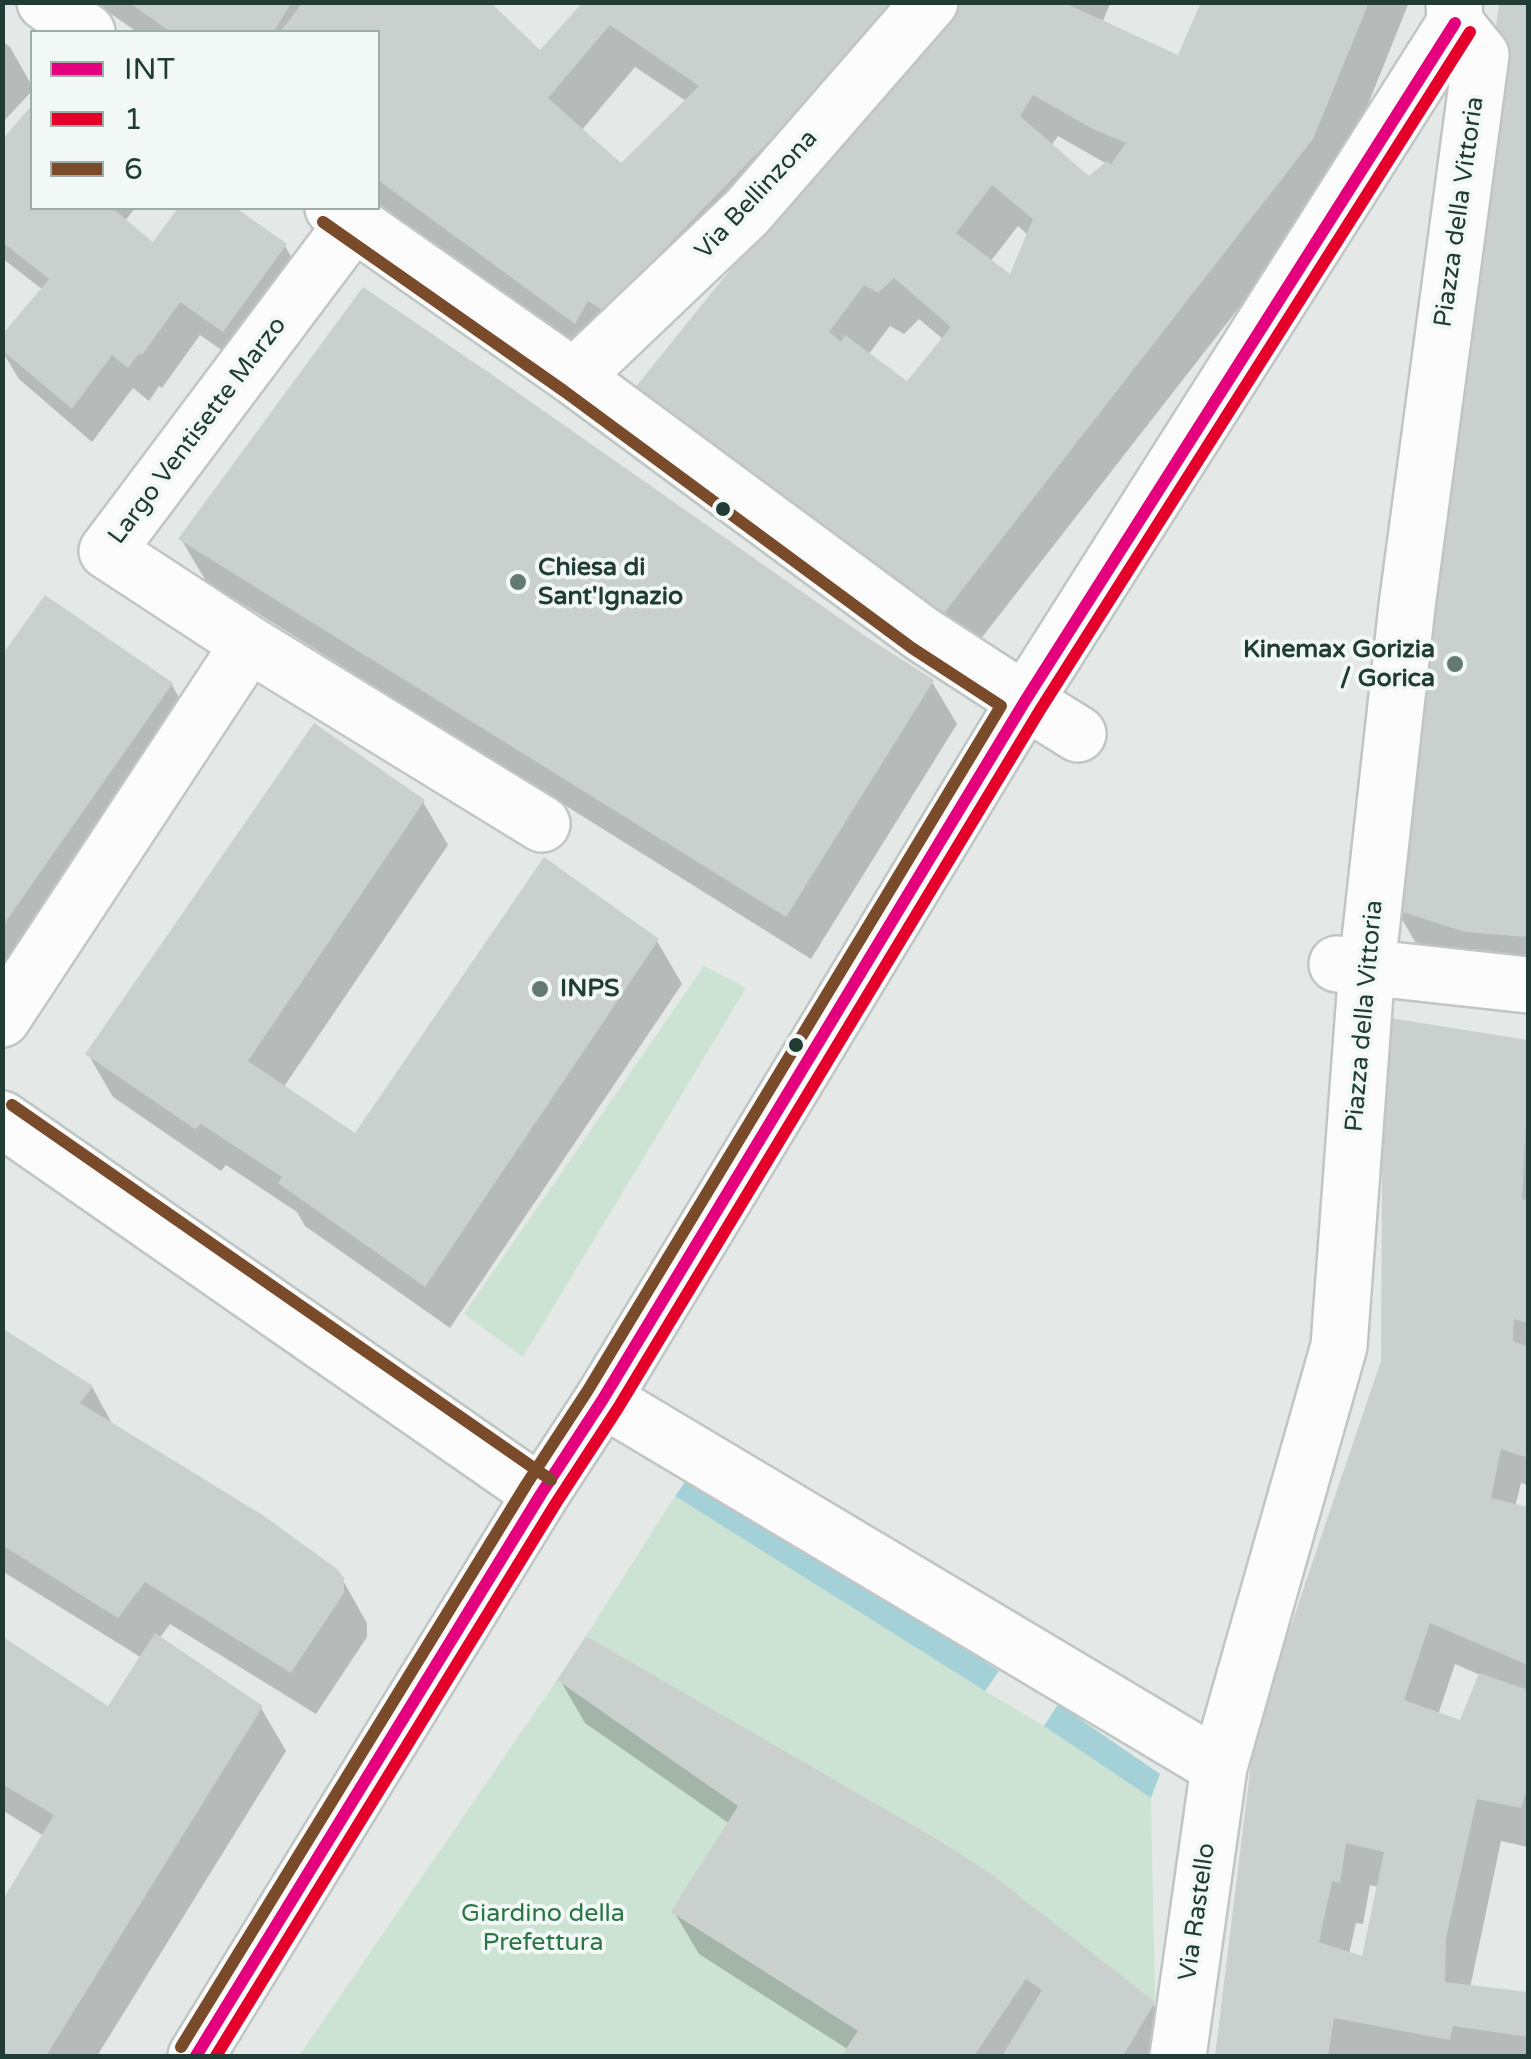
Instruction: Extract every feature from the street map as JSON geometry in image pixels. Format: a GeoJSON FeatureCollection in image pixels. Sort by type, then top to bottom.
{"type":"FeatureCollection","features":[{"type":"Feature","properties":{"kind":"street"},"geometry":{"type":"LineString","coordinates":[[45,2],[84,30]]}},
{"type":"Feature","properties":{"kind":"street","name":"Via Bellinzona"},"geometry":{"type":"LineString","coordinates":[[574,378],[747,212],[930,2]]}},
{"type":"Feature","properties":{"kind":"street","name":"Piazza della Vittoria"},"geometry":{"type":"LineString","coordinates":[[196,2056],[541,1494],[604,1400],[1024,701],[1455,13],[1481,56],[1407,606],[1352,966],[1339,1346],[1215,1756]]}},
{"type":"Feature","properties":{"kind":"street"},"geometry":{"type":"LineString","coordinates":[[343,215],[574,378],[922,634],[1078,734]]}},
{"type":"Feature","properties":{"kind":"street","name":"Largo Ventisette Marzo"},"geometry":{"type":"LineString","coordinates":[[343,215],[107,551],[542,824]]}},
{"type":"Feature","properties":{"kind":"street"},"geometry":{"type":"LineString","coordinates":[[2,1020],[250,644]]}},
{"type":"Feature","properties":{"kind":"street"},"geometry":{"type":"LineString","coordinates":[[1352,966],[1528,985]]}},
{"type":"Feature","properties":{"kind":"street"},"geometry":{"type":"LineString","coordinates":[[2,1119],[541,1494]]}},
{"type":"Feature","properties":{"kind":"street"},"geometry":{"type":"LineString","coordinates":[[604,1400],[1215,1756]]}},
{"type":"Feature","properties":{"kind":"street","name":"Via Rastello"},"geometry":{"type":"LineString","coordinates":[[1178,2056],[1215,1756]]}},
{"type":"Feature","properties":{"kind":"green space"},"geometry":{"type":"Polygon","coordinates":[[[704,966],[746,988],[523,1357],[464,1314],[704,966]]]}},
{"type":"Feature","properties":{"kind":"green space"},"geometry":{"type":"Polygon","coordinates":[[[675,1496],[1044,1726],[1151,1798],[1155,2002],[930,1835],[586,1636],[675,1496]]]}},
{"type":"Feature","properties":{"kind":"green space","name":"Giardino della Prefettura"},"geometry":{"type":"Polygon","coordinates":[[[557,1680],[738,1806],[858,2031],[841,2056],[299,2056],[557,1680]]]}},
{"type":"Feature","properties":{"kind":"water"},"geometry":{"type":"Polygon","coordinates":[[[691,1474],[999,1671],[985,1691],[675,1496],[691,1474]]]}},
{"type":"Feature","properties":{"kind":"water"},"geometry":{"type":"Polygon","coordinates":[[[1058,1704],[1160,1774],[1151,1798],[1044,1726],[1058,1704]]]}},
{"type":"Feature","properties":{"kind":"building"},"geometry":{"type":"Polygon","coordinates":[[[128,2],[292,2],[274,30],[168,30],[128,2]]]}},
{"type":"Feature","properties":{"kind":"building"},"geometry":{"type":"Polygon","coordinates":[[[303,2],[490,2],[540,50],[583,2],[904,2],[604,311],[588,301],[575,324],[380,181],[380,30],[282,30],[303,2]],[[610,25],[548,98],[621,163],[699,86],[610,25]]]}},
{"type":"Feature","properties":{"kind":"building"},"geometry":{"type":"Polygon","coordinates":[[[946,2],[1068,2],[1178,55],[1201,2],[1369,2],[1313,139],[944,613],[634,389],[946,2]],[[1033,95],[1020,116],[1089,176],[1107,161],[1111,164],[1126,143],[1091,128],[1033,95]],[[992,185],[956,233],[1010,274],[1033,219],[992,185]],[[894,278],[878,293],[864,285],[829,332],[841,342],[845,335],[907,381],[951,327],[894,278]]]}},
{"type":"Feature","properties":{"kind":"building"},"geometry":{"type":"Polygon","coordinates":[[[1499,2],[1528,2],[1528,937],[1465,932],[1393,909],[1499,2]]]}},
{"type":"Feature","properties":{"kind":"building"},"geometry":{"type":"Polygon","coordinates":[[[30,107],[30,210],[114,210],[153,242],[177,210],[239,210],[287,244],[223,332],[180,302],[142,355],[139,353],[128,368],[112,355],[72,409],[2,350],[2,335],[49,279],[2,242],[2,140],[30,107]]]}},
{"type":"Feature","properties":{"kind":"building","name":"Chiesa di Sant'Ignazio"},"geometry":{"type":"Polygon","coordinates":[[[363,287],[934,680],[786,917],[178,539],[363,287]]]}},
{"type":"Feature","properties":{"kind":"building"},"geometry":{"type":"Polygon","coordinates":[[[45,595],[173,683],[2,927],[2,655],[45,595]]]}},
{"type":"Feature","properties":{"kind":"building","name":"INPS"},"geometry":{"type":"Polygon","coordinates":[[[314,723],[425,800],[248,1061],[355,1133],[544,857],[659,939],[425,1287],[278,1183],[282,1177],[201,1124],[195,1129],[85,1054],[314,723]]]}},
{"type":"Feature","properties":{"kind":"building"},"geometry":{"type":"Polygon","coordinates":[[[1383,1017],[1528,1040],[1528,1123],[1522,1199],[1528,1200],[1528,1323],[1514,1319],[1513,1341],[1528,1347],[1528,1458],[1501,1449],[1491,1498],[1528,1507],[1528,1665],[1430,1623],[1404,1700],[1460,1720],[1479,1673],[1528,1690],[1528,1786],[1521,1808],[1477,1799],[1446,1938],[1445,1982],[1528,1992],[1528,2037],[1453,2026],[1450,2040],[1334,2018],[1328,2056],[1215,2056],[1255,1731],[1381,1361],[1383,1017]],[[1346,1843],[1340,1883],[1332,1881],[1319,1942],[1362,1956],[1384,1852],[1346,1843]]]}},
{"type":"Feature","properties":{"kind":"building"},"geometry":{"type":"Polygon","coordinates":[[[2,1328],[93,1386],[80,1403],[264,1516],[337,1569],[344,1578],[344,1593],[291,1673],[145,1582],[118,1618],[2,1545],[2,1328]]]}},
{"type":"Feature","properties":{"kind":"building"},"geometry":{"type":"Polygon","coordinates":[[[155,1633],[263,1706],[46,2056],[2,2056],[2,1901],[54,1815],[2,1784],[2,1636],[108,1706],[155,1633]]]}},
{"type":"Feature","properties":{"kind":"building"},"geometry":{"type":"Polygon","coordinates":[[[586,1636],[991,1874],[1155,2002],[1123,2056],[1002,2056],[1042,1990],[1026,1979],[974,2056],[841,2056],[858,2031],[671,1912],[738,1806],[557,1680],[586,1636]]]}},
{"type":"Feature","properties":{"kind":"transit line","name":"INT"},"geometry":{"type":"LineString","coordinates":[[196,2056],[603,1399],[1025,701],[1455,23]]}},
{"type":"Feature","properties":{"kind":"transit line","name":"1"},"geometry":{"type":"LineString","coordinates":[[216,2056],[618,1408],[1040,710],[1470,32]]}},
{"type":"Feature","properties":{"kind":"transit line","name":"6"},"geometry":{"type":"LineString","coordinates":[[181,2047],[588,1390],[1001,706],[912,648],[564,391],[323,222]]}},
{"type":"Feature","properties":{"kind":"transit line","name":"6"},"geometry":{"type":"LineString","coordinates":[[12,1105],[551,1480]]}},
{"type":"Feature","properties":{"kind":"place","name":"Chiesa di Sant'Ignazio"},"geometry":{"type":"Point","coordinates":[518,582]}},
{"type":"Feature","properties":{"kind":"place","name":"Kinemax Gorizia / Gorica"},"geometry":{"type":"Point","coordinates":[1455,664]}},
{"type":"Feature","properties":{"kind":"place","name":"INPS"},"geometry":{"type":"Point","coordinates":[540,989]}}]}
